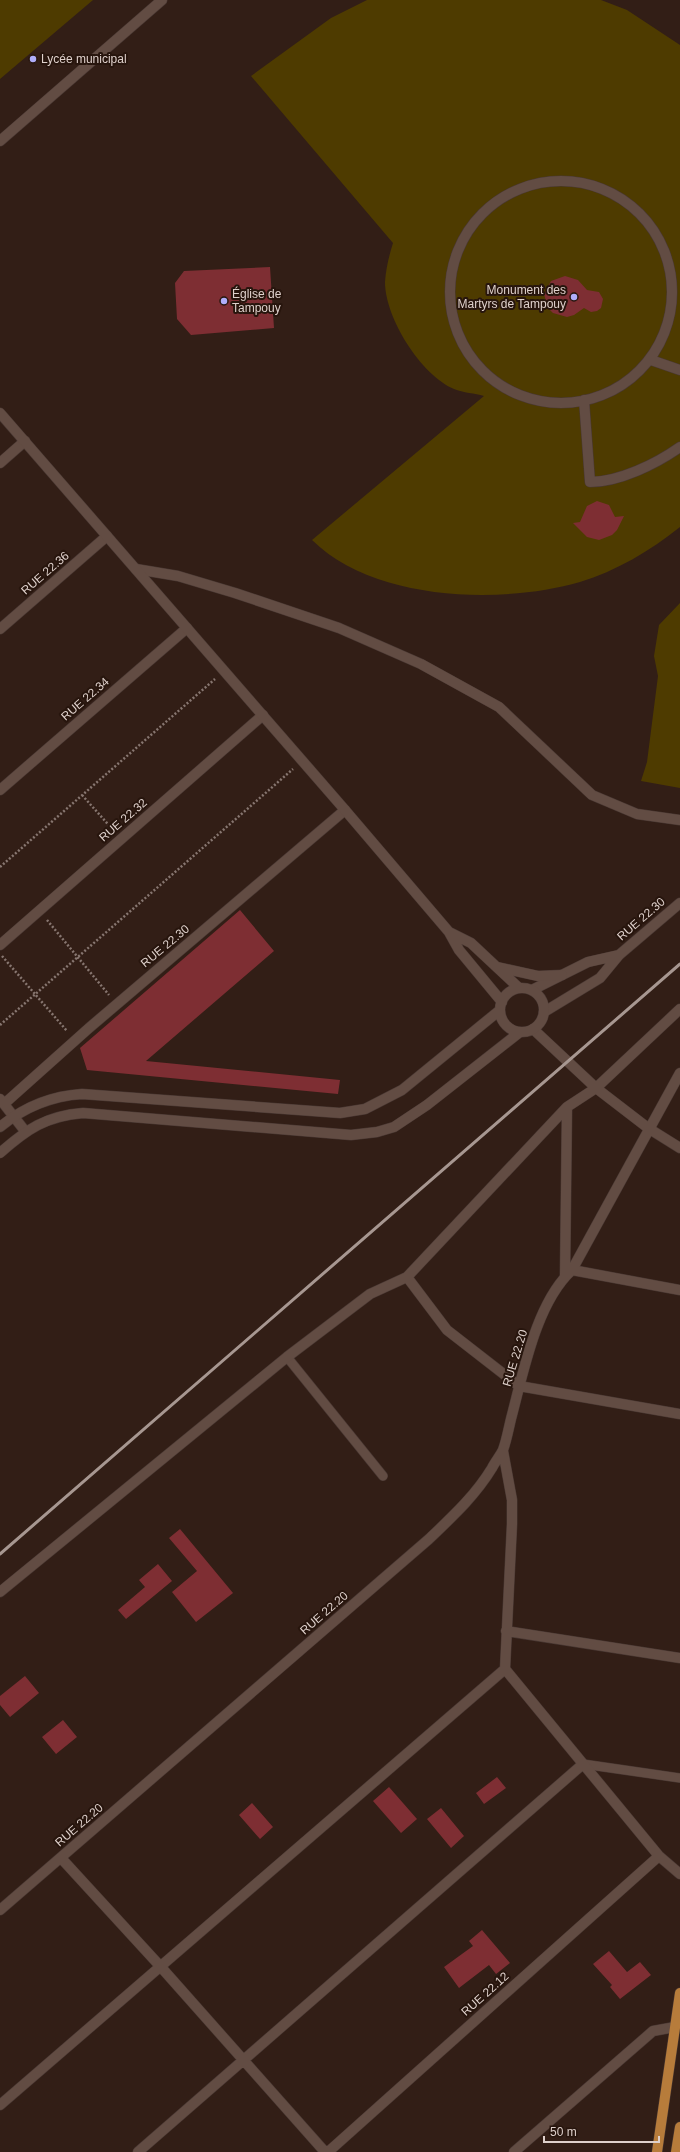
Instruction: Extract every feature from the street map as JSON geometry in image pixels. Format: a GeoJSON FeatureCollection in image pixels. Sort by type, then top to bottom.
{"type":"FeatureCollection","features":[{"type":"Feature","properties":{"kind":"main road"},"geometry":{"type":"LineString","coordinates":[[657,2152],[680,1993]]}},
{"type":"Feature","properties":{"kind":"main road"},"geometry":{"type":"LineString","coordinates":[[676,2152],[680,2127]]}},
{"type":"Feature","properties":{"kind":"street"},"geometry":{"type":"LineString","coordinates":[[0,141],[162,0]]}},
{"type":"Feature","properties":{"kind":"street"},"geometry":{"type":"LineString","coordinates":[[581,182],[624,199],[656,231],[676,284],[676,321],[651,360],[616,390],[573,404],[527,399],[492,380],[466,352],[451,316],[450,277],[465,235],[495,202],[536,183],[581,182]]}},
{"type":"Feature","properties":{"kind":"street"},"geometry":{"type":"LineString","coordinates":[[651,360],[680,370]]}},
{"type":"Feature","properties":{"kind":"street"},"geometry":{"type":"LineString","coordinates":[[584,400],[590,482],[601,482],[658,463],[680,447]]}},
{"type":"Feature","properties":{"kind":"street"},"geometry":{"type":"LineString","coordinates":[[0,413],[303,761],[449,932],[459,950],[501,1006],[504,1022],[514,1030],[520,1032]]}},
{"type":"Feature","properties":{"kind":"street"},"geometry":{"type":"LineString","coordinates":[[0,463],[25,441]]}},
{"type":"Feature","properties":{"kind":"street","name":"RUE 22.36"},"geometry":{"type":"LineString","coordinates":[[0,629],[107,536]]}},
{"type":"Feature","properties":{"kind":"street"},"geometry":{"type":"LineString","coordinates":[[136,569],[178,576],[235,593],[339,628],[421,664],[499,707],[592,795],[637,814],[680,820]]}},
{"type":"Feature","properties":{"kind":"street","name":"RUE 22.34"},"geometry":{"type":"LineString","coordinates":[[0,790],[187,628]]}},
{"type":"Feature","properties":{"kind":"street","name":"RUE 22.32"},"geometry":{"type":"LineString","coordinates":[[0,945],[263,715]]}},
{"type":"Feature","properties":{"kind":"street","name":"RUE 22.30"},"geometry":{"type":"LineString","coordinates":[[2,1102],[345,810]]}},
{"type":"Feature","properties":{"kind":"street","name":"RUE 22.30"},"geometry":{"type":"LineString","coordinates":[[544,1012],[600,978],[619,955],[680,903]]}},
{"type":"Feature","properties":{"kind":"street"},"geometry":{"type":"LineString","coordinates":[[449,932],[471,943],[519,988]]}},
{"type":"Feature","properties":{"kind":"street"},"geometry":{"type":"LineString","coordinates":[[532,990],[588,962],[619,955]]}},
{"type":"Feature","properties":{"kind":"street"},"geometry":{"type":"LineString","coordinates":[[497,967],[538,976],[562,975]]}},
{"type":"Feature","properties":{"kind":"street"},"geometry":{"type":"LineString","coordinates":[[0,1127],[13,1116],[49,1098],[82,1094],[340,1113],[364,1109],[385,1100],[402,1090],[501,1006],[508,993],[519,988],[532,990],[542,999],[544,1012],[539,1024],[533,1029],[520,1032],[427,1105],[394,1127],[377,1132],[351,1135],[83,1113],[55,1117],[25,1131],[0,1153]]}},
{"type":"Feature","properties":{"kind":"street"},"geometry":{"type":"LineString","coordinates":[[0,1592],[287,1357],[370,1294],[407,1277],[567,1107],[596,1088],[680,1009]]}},
{"type":"Feature","properties":{"kind":"street"},"geometry":{"type":"LineString","coordinates":[[533,1029],[596,1088],[648,1128],[680,1148]]}},
{"type":"Feature","properties":{"kind":"street","name":"RUE 22.20"},"geometry":{"type":"LineString","coordinates":[[0,1910],[429,1539],[464,1505],[482,1483],[503,1451],[519,1386],[545,1309],[569,1273],[648,1128],[680,1073]]}},
{"type":"Feature","properties":{"kind":"street"},"geometry":{"type":"LineString","coordinates":[[2,1102],[25,1131]]}},
{"type":"Feature","properties":{"kind":"street"},"geometry":{"type":"LineString","coordinates":[[567,1107],[569,1273],[680,1290]]}},
{"type":"Feature","properties":{"kind":"street"},"geometry":{"type":"LineString","coordinates":[[407,1277],[447,1330],[519,1386],[680,1414]]}},
{"type":"Feature","properties":{"kind":"street"},"geometry":{"type":"LineString","coordinates":[[503,1451],[512,1500],[504,1669],[659,1856],[680,1874]]}},
{"type":"Feature","properties":{"kind":"street"},"geometry":{"type":"LineString","coordinates":[[506,1631],[680,1658]]}},
{"type":"Feature","properties":{"kind":"street"},"geometry":{"type":"LineString","coordinates":[[0,2105],[504,1669]]}},
{"type":"Feature","properties":{"kind":"street"},"geometry":{"type":"LineString","coordinates":[[138,2152],[583,1764]]}},
{"type":"Feature","properties":{"kind":"street","name":"RUE 22.12"},"geometry":{"type":"LineString","coordinates":[[328,2152],[659,1856]]}},
{"type":"Feature","properties":{"kind":"street"},"geometry":{"type":"LineString","coordinates":[[61,1858],[160,1966],[325,2152]]}},
{"type":"Feature","properties":{"kind":"street"},"geometry":{"type":"LineString","coordinates":[[514,2152],[653,2031],[675,2027]]}},
{"type":"Feature","properties":{"kind":"lane"},"geometry":{"type":"LineString","coordinates":[[287,1357],[383,1476]]}},
{"type":"Feature","properties":{"kind":"lane"},"geometry":{"type":"LineString","coordinates":[[583,1764],[680,1778]]}},
{"type":"Feature","properties":{"kind":"path"},"geometry":{"type":"LineString","coordinates":[[0,867],[224,671]]}},
{"type":"Feature","properties":{"kind":"path"},"geometry":{"type":"LineString","coordinates":[[0,1025],[303,761]]}},
{"type":"Feature","properties":{"kind":"path"},"geometry":{"type":"LineString","coordinates":[[82,795],[121,839]]}},
{"type":"Feature","properties":{"kind":"path"},"geometry":{"type":"LineString","coordinates":[[39,911],[117,1004]]}},
{"type":"Feature","properties":{"kind":"path"},"geometry":{"type":"LineString","coordinates":[[0,954],[75,1040]]}},
{"type":"Feature","properties":{"kind":"shaded area"},"geometry":{"type":"Polygon","coordinates":[[[0,0],[93,0],[0,79],[0,0]]]}},
{"type":"Feature","properties":{"kind":"shaded area"},"geometry":{"type":"Polygon","coordinates":[[[367,0],[601,0],[627,10],[680,45],[680,527],[645,552],[607,572],[580,582],[548,589],[513,594],[476,595],[439,592],[403,586],[369,576],[338,560],[312,540],[484,396],[454,389],[442,382],[429,371],[407,344],[391,312],[385,282],[393,243],[251,76],[331,18],[367,0]]]}},
{"type":"Feature","properties":{"kind":"shaded area"},"geometry":{"type":"Polygon","coordinates":[[[680,603],[680,788],[641,781],[647,762],[658,676],[654,656],[659,625],[680,603]]]}},
{"type":"Feature","properties":{"kind":"building","name":"Église de Tampouy"},"geometry":{"type":"Polygon","coordinates":[[[270,267],[274,328],[191,335],[177,319],[175,283],[184,271],[270,267]]]}},
{"type":"Feature","properties":{"kind":"building","name":"Monument des Martyrs de Tampouy"},"geometry":{"type":"Polygon","coordinates":[[[565,276],[578,280],[587,290],[599,292],[603,299],[601,308],[597,311],[591,312],[584,308],[574,315],[567,317],[553,313],[548,308],[544,294],[551,281],[565,276]]]}},
{"type":"Feature","properties":{"kind":"building"},"geometry":{"type":"Polygon","coordinates":[[[597,501],[609,505],[615,517],[624,516],[617,530],[612,535],[599,540],[587,537],[573,523],[580,522],[587,506],[597,501]]]}},
{"type":"Feature","properties":{"kind":"building"},"geometry":{"type":"Polygon","coordinates":[[[240,910],[274,951],[146,1061],[340,1080],[338,1094],[87,1070],[80,1048],[240,910]]]}},
{"type":"Feature","properties":{"kind":"building"},"geometry":{"type":"Polygon","coordinates":[[[180,1529],[233,1593],[196,1622],[172,1592],[197,1571],[169,1538],[180,1529]]]}},
{"type":"Feature","properties":{"kind":"building"},"geometry":{"type":"Polygon","coordinates":[[[158,1564],[172,1581],[126,1619],[118,1610],[145,1587],[139,1580],[158,1564]]]}},
{"type":"Feature","properties":{"kind":"building"},"geometry":{"type":"Polygon","coordinates":[[[25,1676],[39,1693],[10,1717],[0,1705],[0,1696],[25,1676]]]}},
{"type":"Feature","properties":{"kind":"building"},"geometry":{"type":"Polygon","coordinates":[[[63,1720],[77,1737],[56,1754],[42,1737],[63,1720]]]}},
{"type":"Feature","properties":{"kind":"building"},"geometry":{"type":"Polygon","coordinates":[[[497,1777],[506,1788],[484,1804],[476,1793],[497,1777]]]}},
{"type":"Feature","properties":{"kind":"building"},"geometry":{"type":"Polygon","coordinates":[[[389,1787],[417,1819],[401,1833],[373,1801],[389,1787]]]}},
{"type":"Feature","properties":{"kind":"building"},"geometry":{"type":"Polygon","coordinates":[[[252,1803],[273,1827],[260,1839],[239,1815],[252,1803]]]}},
{"type":"Feature","properties":{"kind":"building"},"geometry":{"type":"Polygon","coordinates":[[[441,1808],[464,1836],[451,1848],[427,1819],[441,1808]]]}},
{"type":"Feature","properties":{"kind":"building"},"geometry":{"type":"Polygon","coordinates":[[[482,1930],[510,1963],[496,1974],[489,1965],[459,1988],[444,1967],[473,1946],[469,1941],[482,1930]]]}},
{"type":"Feature","properties":{"kind":"building"},"geometry":{"type":"Polygon","coordinates":[[[609,1951],[627,1972],[640,1962],[651,1975],[620,1999],[610,1987],[612,1985],[593,1964],[609,1951]]]}},
{"type":"Feature","properties":{"kind":"railway"},"geometry":{"type":"LineString","coordinates":[[0,1554],[680,964]]}},
{"type":"Feature","properties":{"kind":"place","name":"Lycée municipal"},"geometry":{"type":"Point","coordinates":[33,59]}},
{"type":"Feature","properties":{"kind":"place","name":"Monument des Martyrs de Tampouy"},"geometry":{"type":"Point","coordinates":[574,297]}},
{"type":"Feature","properties":{"kind":"place","name":"Église de Tampouy"},"geometry":{"type":"Point","coordinates":[224,301]}}]}
